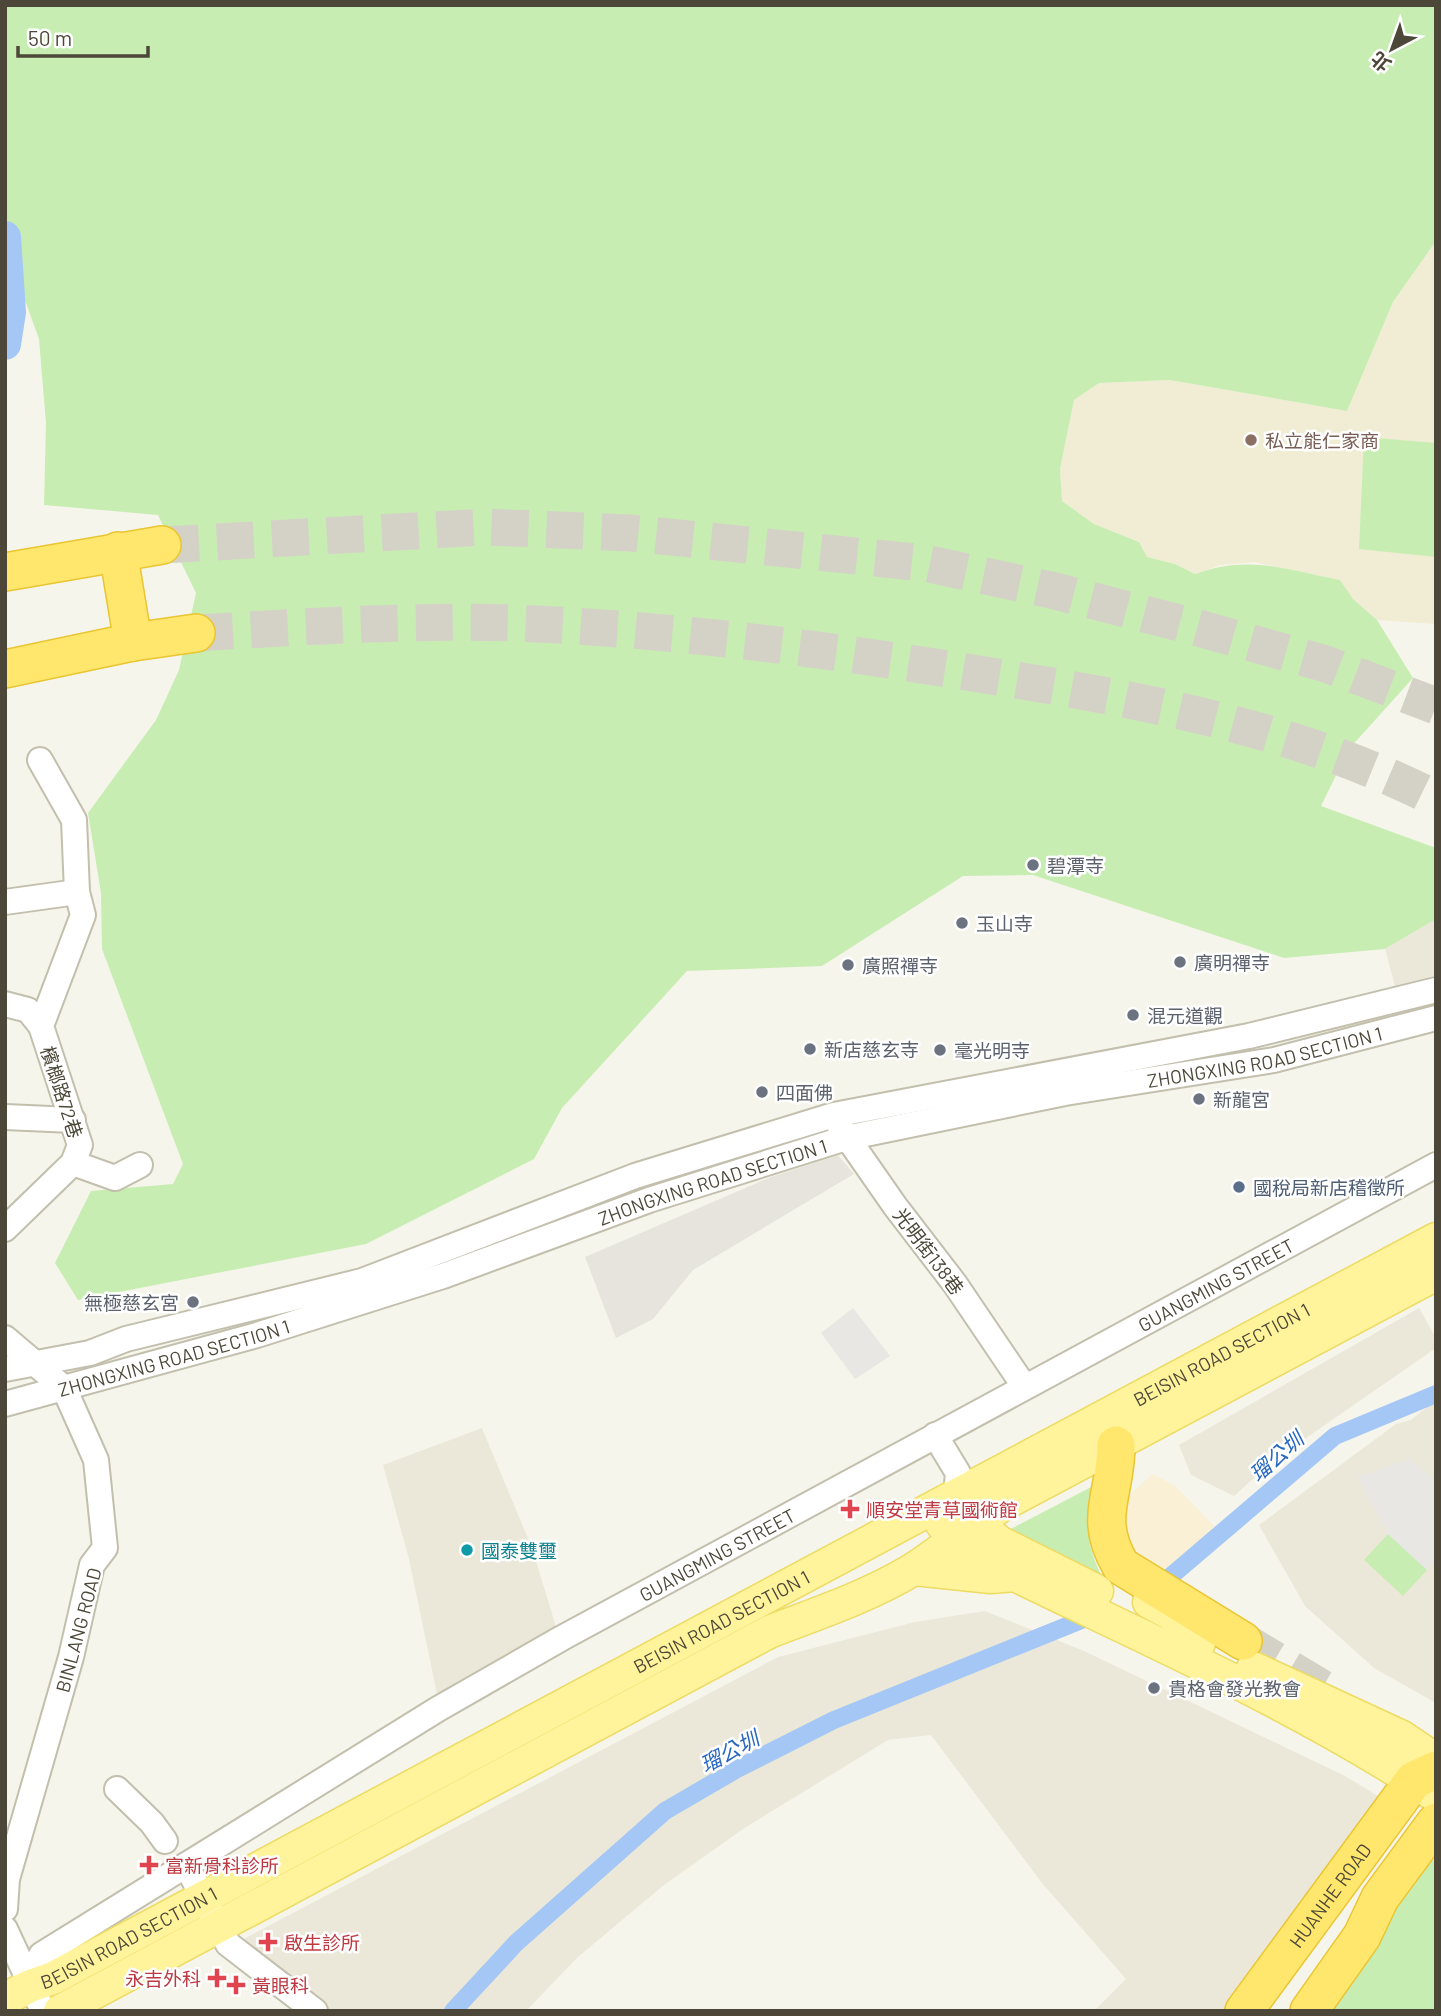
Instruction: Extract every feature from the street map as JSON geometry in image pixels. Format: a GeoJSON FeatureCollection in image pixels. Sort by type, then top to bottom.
{"type":"FeatureCollection","features":[{"type":"Feature","properties":{"kind":"highway"},"geometry":{"type":"LineString","coordinates":[[5,572],[162,545]]}},
{"type":"Feature","properties":{"kind":"highway"},"geometry":{"type":"LineString","coordinates":[[118,551],[133,642]]}},
{"type":"Feature","properties":{"kind":"highway"},"geometry":{"type":"LineString","coordinates":[[5,669],[133,642],[196,633]]}},
{"type":"Feature","properties":{"kind":"highway"},"geometry":{"type":"LineString","coordinates":[[1116,1445],[1116,1471],[1105,1527],[1110,1547],[1121,1566],[1243,1641]]}},
{"type":"Feature","properties":{"kind":"highway"},"geometry":{"type":"LineString","coordinates":[[1268,2011],[1432,1786]]}},
{"type":"Feature","properties":{"kind":"highway"},"geometry":{"type":"LineString","coordinates":[[1309,2011],[1362,1936],[1432,1786]]}},
{"type":"Feature","properties":{"kind":"highway","name":"HUANHE ROAD"},"geometry":{"type":"LineString","coordinates":[[1244,2011],[1432,1786]]}},
{"type":"Feature","properties":{"kind":"highway"},"geometry":{"type":"LineString","coordinates":[[1287,2011],[1330,1954]]}},
{"type":"Feature","properties":{"kind":"main road","name":"BEISIN ROAD SECTION 1"},"geometry":{"type":"LineString","coordinates":[[26,1999],[53,1979],[1436,1240]]}},
{"type":"Feature","properties":{"kind":"main road","name":"BEISIN ROAD SECTION 1"},"geometry":{"type":"LineString","coordinates":[[60,2011],[769,1632],[859,1598],[914,1569],[965,1530],[1116,1445],[1436,1274]]}},
{"type":"Feature","properties":{"kind":"main road"},"geometry":{"type":"LineString","coordinates":[[1116,1445],[1103,1469],[1093,1508],[1091,1530],[1105,1570],[1120,1584],[1172,1615],[1199,1643]]}},
{"type":"Feature","properties":{"kind":"main road"},"geometry":{"type":"LineString","coordinates":[[943,1502],[965,1530],[1015,1576],[1279,1704],[1432,1786]]}},
{"type":"Feature","properties":{"kind":"main road"},"geometry":{"type":"LineString","coordinates":[[965,1530],[999,1542],[1199,1643],[1402,1737],[1432,1786]]}},
{"type":"Feature","properties":{"kind":"main road"},"geometry":{"type":"LineString","coordinates":[[914,1569],[991,1577],[1015,1576]]}},
{"type":"Feature","properties":{"kind":"street","name":"檳榔路72巷"},"geometry":{"type":"LineString","coordinates":[[5,1228],[73,1163],[80,1145],[41,1026],[83,915],[77,892],[74,820],[40,760]]}},
{"type":"Feature","properties":{"kind":"street"},"geometry":{"type":"LineString","coordinates":[[5,902],[77,892]]}},
{"type":"Feature","properties":{"kind":"street","name":"ZHONGXING ROAD SECTION 1"},"geometry":{"type":"LineString","coordinates":[[5,1369],[90,1353],[126,1339],[362,1281],[635,1176],[834,1115],[1249,1036],[1436,990]]}},
{"type":"Feature","properties":{"kind":"street"},"geometry":{"type":"LineString","coordinates":[[1256,1061],[1287,1042],[1436,1002]]}},
{"type":"Feature","properties":{"kind":"street"},"geometry":{"type":"LineString","coordinates":[[5,1004],[28,1010],[41,1026]]}},
{"type":"Feature","properties":{"kind":"street","name":"ZHONGXING ROAD SECTION 1"},"geometry":{"type":"LineString","coordinates":[[5,1404],[257,1335],[443,1276],[649,1200],[846,1138],[1065,1093],[1274,1060],[1436,1018]]}},
{"type":"Feature","properties":{"kind":"street"},"geometry":{"type":"LineString","coordinates":[[1249,1036],[1317,1033]]}},
{"type":"Feature","properties":{"kind":"street","name":"光明街138巷"},"geometry":{"type":"LineString","coordinates":[[834,1115],[846,1138],[955,1283],[1024,1386]]}},
{"type":"Feature","properties":{"kind":"street"},"geometry":{"type":"LineString","coordinates":[[5,1117],[73,1121]]}},
{"type":"Feature","properties":{"kind":"street"},"geometry":{"type":"LineString","coordinates":[[73,1163],[115,1178],[140,1165]]}},
{"type":"Feature","properties":{"kind":"street","name":"GUANGMING STREET"},"geometry":{"type":"LineString","coordinates":[[26,1999],[41,1955],[438,1709],[562,1638],[866,1476],[1024,1386],[1138,1328],[1436,1165]]}},
{"type":"Feature","properties":{"kind":"street","name":"BINLANG ROAD"},"geometry":{"type":"LineString","coordinates":[[5,1338],[64,1388],[96,1460],[105,1548],[92,1565],[71,1657],[7,1879],[5,1909]]}},
{"type":"Feature","properties":{"kind":"street"},"geometry":{"type":"LineString","coordinates":[[935,1435],[958,1473],[943,1502]]}},
{"type":"Feature","properties":{"kind":"street"},"geometry":{"type":"LineString","coordinates":[[117,1789],[152,1823],[165,1841]]}},
{"type":"Feature","properties":{"kind":"street"},"geometry":{"type":"LineString","coordinates":[[186,1865],[228,1944],[314,2010]]}},
{"type":"Feature","properties":{"kind":"street"},"geometry":{"type":"LineString","coordinates":[[5,1929],[26,1999]]}},
{"type":"Feature","properties":{"kind":"shaded area","name":"私立能仁家商"},"geometry":{"type":"Polygon","coordinates":[[[1436,241],[1436,624],[1377,620],[1353,599],[1340,580],[1254,562],[1220,565],[1195,574],[1175,564],[1147,557],[1139,542],[1094,524],[1062,501],[1060,469],[1074,400],[1099,383],[1170,380],[1347,411],[1393,302],[1436,241]]]}},
{"type":"Feature","properties":{"kind":"shaded area"},"geometry":{"type":"Polygon","coordinates":[[[1436,919],[1436,975],[1395,986],[1385,949],[1436,919]]]}},
{"type":"Feature","properties":{"kind":"shaded area"},"geometry":{"type":"Polygon","coordinates":[[[838,1155],[854,1174],[693,1270],[653,1319],[616,1338],[585,1257],[771,1177],[838,1155]]]}},
{"type":"Feature","properties":{"kind":"shaded area"},"geometry":{"type":"Polygon","coordinates":[[[853,1308],[890,1356],[855,1379],[821,1333],[853,1308]]]}},
{"type":"Feature","properties":{"kind":"shaded area"},"geometry":{"type":"Polygon","coordinates":[[[1419,1308],[1436,1338],[1436,1348],[1273,1461],[1234,1496],[1191,1475],[1179,1445],[1419,1308]]]}},
{"type":"Feature","properties":{"kind":"shaded area"},"geometry":{"type":"Polygon","coordinates":[[[1436,1400],[1436,1703],[1374,1668],[1305,1606],[1259,1525],[1396,1424],[1411,1420],[1436,1400]]]}},
{"type":"Feature","properties":{"kind":"shaded area","name":"國泰雙璽"},"geometry":{"type":"Polygon","coordinates":[[[482,1428],[532,1548],[557,1630],[437,1694],[409,1559],[383,1465],[482,1428]]]}},
{"type":"Feature","properties":{"kind":"shaded area"},"geometry":{"type":"Polygon","coordinates":[[[1410,1459],[1436,1482],[1436,1560],[1427,1570],[1388,1534],[1357,1477],[1410,1459]]]}},
{"type":"Feature","properties":{"kind":"shaded area"},"geometry":{"type":"Polygon","coordinates":[[[1153,1474],[1175,1486],[1218,1530],[1158,1585],[1121,1560],[1112,1511],[1153,1474]]]}},
{"type":"Feature","properties":{"kind":"shaded area"},"geometry":{"type":"Polygon","coordinates":[[[985,1611],[1084,1651],[1345,1776],[1408,1814],[1251,2011],[1094,2011],[1126,1979],[1042,1883],[931,1735],[888,1740],[743,1829],[664,1885],[578,1957],[526,2011],[330,2011],[238,1942],[778,1657],[915,1622],[985,1611]]]}},
{"type":"Feature","properties":{"kind":"green space"},"geometry":{"type":"Polygon","coordinates":[[[5,5],[1436,5],[1436,241],[1393,302],[1347,411],[1170,380],[1099,383],[1074,400],[1060,469],[1062,501],[1094,524],[1139,542],[1147,557],[1175,564],[1195,574],[1214,568],[1250,564],[1285,568],[1340,580],[1353,599],[1377,620],[1413,678],[1349,749],[1321,806],[1436,848],[1436,919],[1385,949],[1284,958],[1033,875],[963,876],[822,966],[687,971],[562,1108],[534,1159],[366,1244],[78,1300],[55,1263],[91,1191],[173,1184],[183,1164],[102,949],[101,893],[88,813],[156,720],[179,670],[196,593],[158,515],[44,505],[46,423],[39,339],[5,245],[5,5]]]}},
{"type":"Feature","properties":{"kind":"green space"},"geometry":{"type":"Polygon","coordinates":[[[1364,437],[1436,443],[1436,557],[1359,549],[1364,437]]]}},
{"type":"Feature","properties":{"kind":"green space"},"geometry":{"type":"Polygon","coordinates":[[[1097,1484],[1090,1509],[1088,1533],[1093,1556],[1104,1581],[1003,1533],[1097,1484]]]}},
{"type":"Feature","properties":{"kind":"green space"},"geometry":{"type":"Polygon","coordinates":[[[1388,1534],[1427,1570],[1403,1596],[1364,1560],[1388,1534]]]}},
{"type":"Feature","properties":{"kind":"green space"},"geometry":{"type":"Polygon","coordinates":[[[1436,1859],[1436,2011],[1320,2011],[1426,1863],[1436,1859]]]}},
{"type":"Feature","properties":{"kind":"waterway"},"geometry":{"type":"LineString","coordinates":[[5,237],[10,312],[5,344]]}},
{"type":"Feature","properties":{"kind":"waterway","name":"瑠公圳"},"geometry":{"type":"LineString","coordinates":[[1164,1582],[1335,1436],[1436,1394]]}},
{"type":"Feature","properties":{"kind":"waterway","name":"瑠公圳"},"geometry":{"type":"LineString","coordinates":[[453,2011],[516,1943],[665,1811],[737,1769],[834,1720],[1084,1619]]}},
{"type":"Feature","properties":{"kind":"tunnel"},"geometry":{"type":"LineString","coordinates":[[162,545],[485,527],[630,533],[924,563],[1051,590],[1195,627],[1326,664],[1436,706]]}},
{"type":"Feature","properties":{"kind":"tunnel"},"geometry":{"type":"LineString","coordinates":[[196,633],[394,623],[513,623],[633,630],[813,649],[1048,685],[1219,720],[1330,754],[1436,799]]}},
{"type":"Feature","properties":{"kind":"tunnel"},"geometry":{"type":"LineString","coordinates":[[1243,1641],[1325,1690]]}},
{"type":"Feature","properties":{"kind":"place","name":"私立能仁家商"},"geometry":{"type":"Point","coordinates":[1251,440]}},
{"type":"Feature","properties":{"kind":"place","name":"碧潭寺"},"geometry":{"type":"Point","coordinates":[1033,865]}},
{"type":"Feature","properties":{"kind":"place","name":"玉山寺"},"geometry":{"type":"Point","coordinates":[962,923]}},
{"type":"Feature","properties":{"kind":"place","name":"廣明禪寺"},"geometry":{"type":"Point","coordinates":[1180,962]}},
{"type":"Feature","properties":{"kind":"place","name":"廣照禪寺"},"geometry":{"type":"Point","coordinates":[848,965]}},
{"type":"Feature","properties":{"kind":"place","name":"混元道觀"},"geometry":{"type":"Point","coordinates":[1133,1015]}},
{"type":"Feature","properties":{"kind":"place","name":"新店慈玄寺"},"geometry":{"type":"Point","coordinates":[810,1049]}},
{"type":"Feature","properties":{"kind":"place","name":"毫光明寺"},"geometry":{"type":"Point","coordinates":[940,1050]}},
{"type":"Feature","properties":{"kind":"place","name":"四面佛"},"geometry":{"type":"Point","coordinates":[762,1092]}},
{"type":"Feature","properties":{"kind":"place","name":"新龍宮"},"geometry":{"type":"Point","coordinates":[1199,1099]}},
{"type":"Feature","properties":{"kind":"place","name":"國稅局新店稽徵所"},"geometry":{"type":"Point","coordinates":[1239,1187]}},
{"type":"Feature","properties":{"kind":"place","name":"無極慈玄宮"},"geometry":{"type":"Point","coordinates":[193,1302]}},
{"type":"Feature","properties":{"kind":"place","name":"順安堂青草國術館"},"geometry":{"type":"Point","coordinates":[850,1509]}},
{"type":"Feature","properties":{"kind":"place","name":"國泰雙璽"},"geometry":{"type":"Point","coordinates":[467,1550]}},
{"type":"Feature","properties":{"kind":"place","name":"貴格會發光教會"},"geometry":{"type":"Point","coordinates":[1154,1688]}},
{"type":"Feature","properties":{"kind":"place","name":"富新骨科診所"},"geometry":{"type":"Point","coordinates":[149,1865]}},
{"type":"Feature","properties":{"kind":"place","name":"啟生診所"},"geometry":{"type":"Point","coordinates":[268,1942]}},
{"type":"Feature","properties":{"kind":"place","name":"永吉外科"},"geometry":{"type":"Point","coordinates":[217,1978]}},
{"type":"Feature","properties":{"kind":"place","name":"黃眼科"},"geometry":{"type":"Point","coordinates":[236,1985]}}]}
